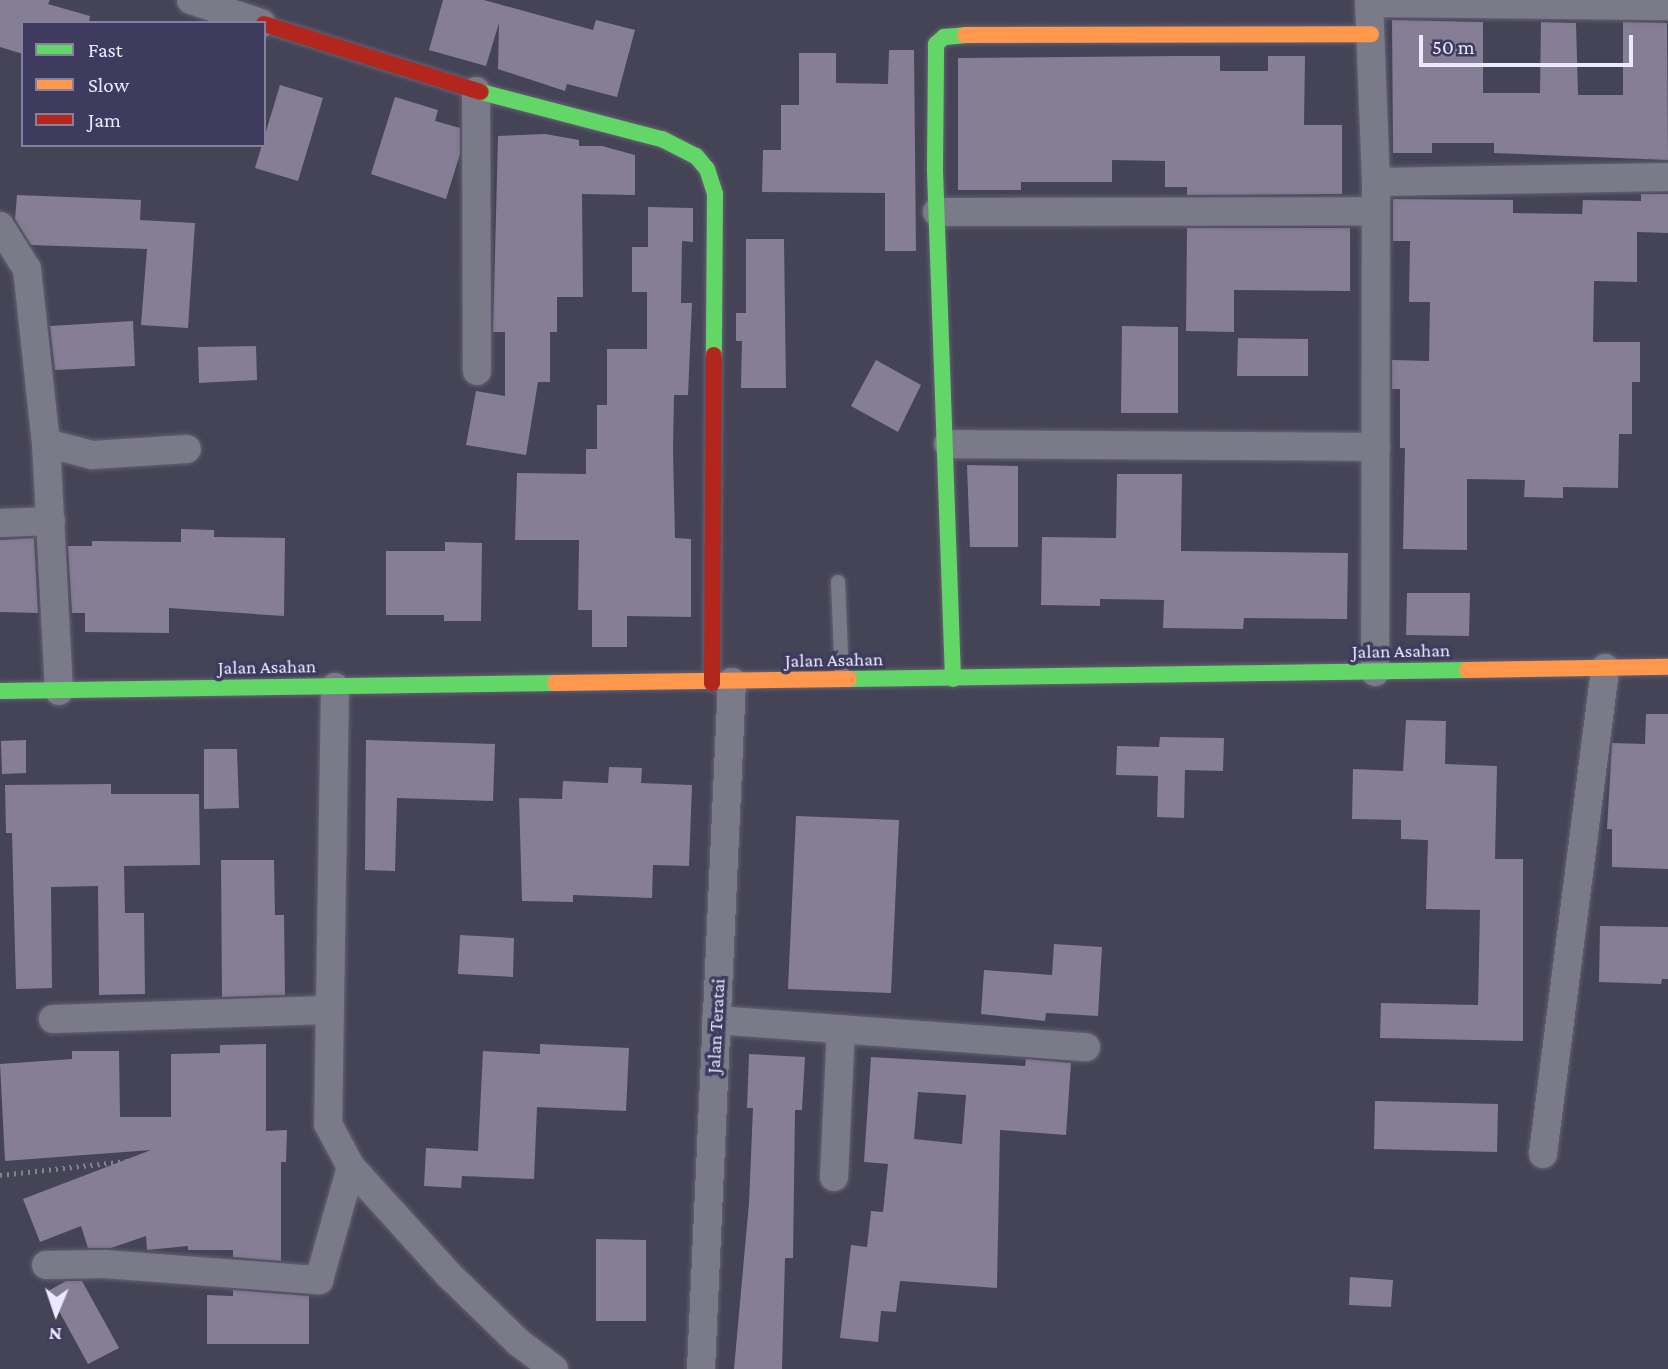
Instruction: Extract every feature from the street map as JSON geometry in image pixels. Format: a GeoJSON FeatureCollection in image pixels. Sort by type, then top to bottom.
{"type":"FeatureCollection","features":[{"type":"Feature","properties":{"kind":"street"},"geometry":{"type":"LineString","coordinates":[[191,0],[257,21]]}},
{"type":"Feature","properties":{"kind":"street"},"geometry":{"type":"LineString","coordinates":[[1375,672],[1376,182],[1369,1],[1668,6]]}},
{"type":"Feature","properties":{"kind":"street"},"geometry":{"type":"LineString","coordinates":[[266,24],[476,91],[662,139],[696,156],[714,182],[722,682]]}},
{"type":"Feature","properties":{"kind":"street"},"geometry":{"type":"LineString","coordinates":[[953,679],[948,444],[937,212],[934,56],[944,37],[1371,34]]}},
{"type":"Feature","properties":{"kind":"street"},"geometry":{"type":"LineString","coordinates":[[476,91],[477,370]]}},
{"type":"Feature","properties":{"kind":"street"},"geometry":{"type":"LineString","coordinates":[[1376,182],[1668,177]]}},
{"type":"Feature","properties":{"kind":"street"},"geometry":{"type":"LineString","coordinates":[[937,212],[1376,211]]}},
{"type":"Feature","properties":{"kind":"street"},"geometry":{"type":"LineString","coordinates":[[0,226],[27,269],[46,443],[59,691]]}},
{"type":"Feature","properties":{"kind":"street"},"geometry":{"type":"LineString","coordinates":[[46,443],[92,455],[187,449]]}},
{"type":"Feature","properties":{"kind":"street"},"geometry":{"type":"LineString","coordinates":[[948,444],[1376,447]]}},
{"type":"Feature","properties":{"kind":"street"},"geometry":{"type":"LineString","coordinates":[[0,523],[51,521]]}},
{"type":"Feature","properties":{"kind":"street","name":"Jalan Asahan"},"geometry":{"type":"LineString","coordinates":[[0,691],[842,681],[1668,667]]}},
{"type":"Feature","properties":{"kind":"street"},"geometry":{"type":"LineString","coordinates":[[1544,1154],[1605,668]]}},
{"type":"Feature","properties":{"kind":"street","name":"Jalan Teratai"},"geometry":{"type":"LineString","coordinates":[[701,1369],[716,1020],[722,682]]}},
{"type":"Feature","properties":{"kind":"street"},"geometry":{"type":"LineString","coordinates":[[335,687],[328,1124],[351,1167],[450,1276],[518,1342],[554,1369]]}},
{"type":"Feature","properties":{"kind":"street"},"geometry":{"type":"LineString","coordinates":[[52,1019],[329,1010]]}},
{"type":"Feature","properties":{"kind":"street"},"geometry":{"type":"LineString","coordinates":[[716,1020],[1086,1047]]}},
{"type":"Feature","properties":{"kind":"street"},"geometry":{"type":"LineString","coordinates":[[834,1177],[841,1029]]}},
{"type":"Feature","properties":{"kind":"street"},"geometry":{"type":"LineString","coordinates":[[46,1265],[104,1264],[319,1280],[351,1167]]}},
{"type":"Feature","properties":{"kind":"lane"},"geometry":{"type":"LineString","coordinates":[[838,582],[842,681]]}},
{"type":"Feature","properties":{"kind":"path"},"geometry":{"type":"LineString","coordinates":[[0,1175],[145,1159]]}},
{"type":"Feature","properties":{"kind":"building"},"geometry":{"type":"Polygon","coordinates":[[[0,0],[50,0],[48,4],[90,16],[89,21],[21,21],[21,53],[0,47],[0,0]]]}},
{"type":"Feature","properties":{"kind":"building"},"geometry":{"type":"Polygon","coordinates":[[[443,0],[484,0],[593,30],[596,20],[635,30],[617,97],[567,84],[565,91],[498,69],[499,23],[486,66],[429,50],[443,0]]]}},
{"type":"Feature","properties":{"kind":"building"},"geometry":{"type":"Polygon","coordinates":[[[1392,20],[1483,22],[1483,93],[1540,93],[1541,22],[1576,23],[1578,95],[1623,95],[1623,22],[1667,23],[1668,160],[1494,153],[1494,143],[1432,143],[1432,153],[1393,153],[1392,20]]]}},
{"type":"Feature","properties":{"kind":"building"},"geometry":{"type":"Polygon","coordinates":[[[889,50],[914,50],[916,251],[885,251],[885,193],[762,192],[763,150],[781,150],[781,105],[799,105],[799,53],[836,53],[836,83],[888,84],[889,50]]]}},
{"type":"Feature","properties":{"kind":"building"},"geometry":{"type":"Polygon","coordinates":[[[1220,56],[1220,71],[1268,71],[1268,56],[1305,56],[1304,125],[1342,125],[1342,194],[1187,195],[1187,187],[1165,187],[1165,161],[1112,160],[1112,182],[1021,182],[1021,190],[958,190],[958,58],[1220,56]]]}},
{"type":"Feature","properties":{"kind":"building"},"geometry":{"type":"Polygon","coordinates":[[[280,85],[323,98],[298,181],[255,168],[261,147],[266,147],[266,131],[280,85]]]}},
{"type":"Feature","properties":{"kind":"building"},"geometry":{"type":"Polygon","coordinates":[[[395,97],[438,110],[435,121],[460,128],[460,154],[446,199],[371,174],[395,97]]]}},
{"type":"Feature","properties":{"kind":"building"},"geometry":{"type":"Polygon","coordinates":[[[545,134],[579,140],[579,146],[602,146],[635,155],[635,195],[582,194],[583,297],[557,297],[557,332],[550,332],[550,382],[538,382],[526,455],[466,445],[476,391],[505,396],[505,332],[493,332],[498,136],[545,134]]]}},
{"type":"Feature","properties":{"kind":"building"},"geometry":{"type":"Polygon","coordinates":[[[1641,194],[1668,194],[1668,233],[1637,232],[1637,282],[1594,281],[1593,342],[1640,342],[1640,382],[1632,382],[1632,434],[1619,434],[1618,488],[1563,487],[1563,498],[1524,497],[1525,480],[1467,479],[1467,550],[1403,549],[1405,448],[1400,448],[1400,389],[1392,389],[1392,360],[1429,361],[1430,302],[1409,302],[1410,241],[1393,241],[1393,199],[1513,200],[1513,213],[1582,214],[1583,200],[1641,201],[1641,194]]]}},
{"type":"Feature","properties":{"kind":"building"},"geometry":{"type":"Polygon","coordinates":[[[17,195],[141,200],[140,220],[195,223],[188,328],[141,325],[147,249],[31,245],[15,219],[17,195]]]}},
{"type":"Feature","properties":{"kind":"building"},"geometry":{"type":"Polygon","coordinates":[[[648,207],[693,208],[693,242],[682,241],[681,303],[692,303],[688,395],[674,395],[673,450],[675,538],[691,539],[691,617],[627,616],[627,647],[592,647],[592,610],[578,610],[579,540],[515,540],[517,473],[586,474],[586,449],[597,449],[597,405],[607,405],[607,349],[647,349],[647,292],[632,292],[632,247],[648,247],[648,207]]]}},
{"type":"Feature","properties":{"kind":"building"},"geometry":{"type":"Polygon","coordinates":[[[1187,228],[1350,228],[1350,291],[1234,290],[1234,332],[1186,331],[1187,228]]]}},
{"type":"Feature","properties":{"kind":"building"},"geometry":{"type":"Polygon","coordinates":[[[746,239],[784,239],[786,388],[741,388],[742,341],[736,341],[736,313],[746,313],[746,239]]]}},
{"type":"Feature","properties":{"kind":"building"},"geometry":{"type":"Polygon","coordinates":[[[133,321],[135,366],[55,370],[50,326],[133,321]]]}},
{"type":"Feature","properties":{"kind":"building"},"geometry":{"type":"Polygon","coordinates":[[[1122,326],[1178,327],[1178,413],[1121,413],[1122,326]]]}},
{"type":"Feature","properties":{"kind":"building"},"geometry":{"type":"Polygon","coordinates":[[[1238,338],[1308,339],[1308,376],[1237,376],[1238,338]]]}},
{"type":"Feature","properties":{"kind":"building"},"geometry":{"type":"Polygon","coordinates":[[[256,346],[257,380],[199,383],[198,347],[256,346]]]}},
{"type":"Feature","properties":{"kind":"building"},"geometry":{"type":"Polygon","coordinates":[[[876,360],[921,385],[898,432],[851,406],[876,360]]]}},
{"type":"Feature","properties":{"kind":"building"},"geometry":{"type":"Polygon","coordinates":[[[967,465],[1018,466],[1018,547],[970,547],[967,465]]]}},
{"type":"Feature","properties":{"kind":"building"},"geometry":{"type":"Polygon","coordinates":[[[1117,474],[1182,474],[1181,551],[1348,553],[1347,619],[1244,618],[1243,629],[1163,628],[1164,600],[1100,599],[1100,606],[1041,605],[1042,537],[1116,538],[1117,474]]]}},
{"type":"Feature","properties":{"kind":"building"},"geometry":{"type":"Polygon","coordinates":[[[181,529],[214,530],[214,537],[285,538],[284,616],[169,608],[169,633],[85,632],[85,613],[72,613],[68,546],[92,546],[92,541],[181,542],[181,529]]]}},
{"type":"Feature","properties":{"kind":"building"},"geometry":{"type":"Polygon","coordinates":[[[34,538],[38,613],[0,612],[0,540],[34,538]]]}},
{"type":"Feature","properties":{"kind":"building"},"geometry":{"type":"Polygon","coordinates":[[[445,542],[482,543],[481,621],[444,621],[444,615],[386,615],[386,551],[445,551],[445,542]]]}},
{"type":"Feature","properties":{"kind":"building"},"geometry":{"type":"Polygon","coordinates":[[[1407,593],[1470,593],[1469,636],[1406,635],[1407,593]]]}},
{"type":"Feature","properties":{"kind":"building"},"geometry":{"type":"Polygon","coordinates":[[[1646,714],[1668,714],[1668,869],[1612,867],[1612,829],[1607,829],[1612,743],[1645,744],[1646,714]]]}},
{"type":"Feature","properties":{"kind":"building"},"geometry":{"type":"Polygon","coordinates":[[[1406,720],[1446,721],[1445,764],[1497,766],[1495,859],[1523,859],[1523,1041],[1380,1038],[1381,1003],[1478,1005],[1480,910],[1426,909],[1428,840],[1401,839],[1401,820],[1352,819],[1353,769],[1403,771],[1406,720]]]}},
{"type":"Feature","properties":{"kind":"building"},"geometry":{"type":"Polygon","coordinates":[[[1160,737],[1224,738],[1223,771],[1185,770],[1184,818],[1157,817],[1158,776],[1116,775],[1117,746],[1159,747],[1160,737]]]}},
{"type":"Feature","properties":{"kind":"building"},"geometry":{"type":"Polygon","coordinates":[[[26,740],[26,773],[2,774],[1,741],[26,740]]]}},
{"type":"Feature","properties":{"kind":"building"},"geometry":{"type":"Polygon","coordinates":[[[366,740],[495,744],[493,801],[397,798],[395,871],[365,870],[366,740]]]}},
{"type":"Feature","properties":{"kind":"building"},"geometry":{"type":"Polygon","coordinates":[[[204,749],[237,749],[239,808],[204,809],[204,749]]]}},
{"type":"Feature","properties":{"kind":"building"},"geometry":{"type":"Polygon","coordinates":[[[609,767],[642,768],[641,783],[692,785],[689,866],[653,865],[652,898],[573,895],[573,902],[522,901],[519,798],[562,799],[563,781],[608,783],[609,767]]]}},
{"type":"Feature","properties":{"kind":"building"},"geometry":{"type":"Polygon","coordinates":[[[111,784],[111,794],[199,794],[200,865],[124,866],[125,913],[144,913],[145,994],[99,995],[98,886],[51,887],[52,988],[16,989],[12,833],[6,833],[5,785],[111,784]]]}},
{"type":"Feature","properties":{"kind":"building"},"geometry":{"type":"Polygon","coordinates":[[[796,816],[899,820],[891,993],[788,989],[796,816]]]}},
{"type":"Feature","properties":{"kind":"building"},"geometry":{"type":"Polygon","coordinates":[[[221,860],[274,860],[275,915],[284,915],[285,995],[222,997],[221,860]]]}},
{"type":"Feature","properties":{"kind":"building"},"geometry":{"type":"Polygon","coordinates":[[[1600,926],[1668,927],[1668,979],[1662,979],[1661,984],[1599,982],[1600,926]]]}},
{"type":"Feature","properties":{"kind":"building"},"geometry":{"type":"Polygon","coordinates":[[[460,935],[514,938],[513,977],[458,974],[460,935]]]}},
{"type":"Feature","properties":{"kind":"building"},"geometry":{"type":"Polygon","coordinates":[[[1054,944],[1102,947],[1098,1016],[1046,1013],[1045,1021],[981,1014],[984,970],[1052,975],[1054,944]]]}},
{"type":"Feature","properties":{"kind":"building"},"geometry":{"type":"Polygon","coordinates":[[[266,1044],[266,1131],[287,1130],[286,1162],[281,1162],[281,1261],[233,1257],[233,1250],[188,1250],[188,1246],[147,1250],[146,1236],[111,1248],[88,1248],[81,1226],[40,1242],[23,1199],[151,1150],[5,1161],[0,1064],[72,1059],[72,1051],[119,1051],[120,1117],[171,1117],[171,1054],[220,1053],[220,1045],[266,1044]]]}},
{"type":"Feature","properties":{"kind":"building"},"geometry":{"type":"Polygon","coordinates":[[[540,1044],[629,1048],[626,1111],[537,1107],[534,1179],[462,1176],[461,1188],[424,1186],[426,1148],[478,1151],[483,1051],[540,1054],[540,1044]]]}},
{"type":"Feature","properties":{"kind":"building"},"geometry":{"type":"Polygon","coordinates":[[[749,1054],[805,1057],[802,1110],[795,1110],[793,1258],[785,1258],[782,1369],[734,1369],[749,1203],[753,1108],[747,1108],[749,1054]]]}},
{"type":"Feature","properties":{"kind":"building"},"geometry":{"type":"Polygon","coordinates":[[[871,1057],[1025,1066],[1026,1059],[1071,1063],[1066,1135],[1000,1130],[997,1288],[900,1281],[896,1312],[881,1311],[878,1342],[840,1338],[851,1245],[867,1247],[871,1211],[883,1212],[888,1164],[864,1162],[871,1057]],[[918,1092],[914,1139],[962,1144],[966,1095],[918,1092]]]}},
{"type":"Feature","properties":{"kind":"building"},"geometry":{"type":"Polygon","coordinates":[[[1375,1101],[1498,1104],[1497,1152],[1374,1149],[1375,1101]]]}},
{"type":"Feature","properties":{"kind":"building"},"geometry":{"type":"Polygon","coordinates":[[[596,1239],[646,1240],[646,1321],[596,1321],[596,1239]]]}},
{"type":"Feature","properties":{"kind":"building"},"geometry":{"type":"Polygon","coordinates":[[[1350,1277],[1393,1280],[1391,1307],[1349,1305],[1350,1277]]]}},
{"type":"Feature","properties":{"kind":"building"},"geometry":{"type":"Polygon","coordinates":[[[66,1281],[82,1281],[119,1348],[88,1364],[48,1291],[66,1281]]]}},
{"type":"Feature","properties":{"kind":"building"},"geometry":{"type":"Polygon","coordinates":[[[233,1290],[309,1296],[309,1344],[207,1344],[207,1295],[233,1296],[233,1290]]]}},
{"type":"Feature","properties":{"kind":"traffic: fast"},"geometry":{"type":"LineString","coordinates":[[953,679],[935,170],[936,44],[944,37],[965,35]]}},
{"type":"Feature","properties":{"kind":"traffic: fast"},"geometry":{"type":"LineString","coordinates":[[481,92],[662,139],[696,156],[707,169],[715,194],[714,355]]}},
{"type":"Feature","properties":{"kind":"traffic: fast"},"geometry":{"type":"LineString","coordinates":[[849,679],[1467,670]]}},
{"type":"Feature","properties":{"kind":"traffic: fast"},"geometry":{"type":"LineString","coordinates":[[0,691],[555,683]]}},
{"type":"Feature","properties":{"kind":"traffic: slow"},"geometry":{"type":"LineString","coordinates":[[965,35],[1371,34]]}},
{"type":"Feature","properties":{"kind":"traffic: slow"},"geometry":{"type":"LineString","coordinates":[[1467,670],[1668,667]]}},
{"type":"Feature","properties":{"kind":"traffic: slow"},"geometry":{"type":"LineString","coordinates":[[555,683],[849,679]]}},
{"type":"Feature","properties":{"kind":"traffic: jam"},"geometry":{"type":"LineString","coordinates":[[266,25],[481,92]]}},
{"type":"Feature","properties":{"kind":"traffic: jam"},"geometry":{"type":"LineString","coordinates":[[712,683],[714,355]]}}]}
